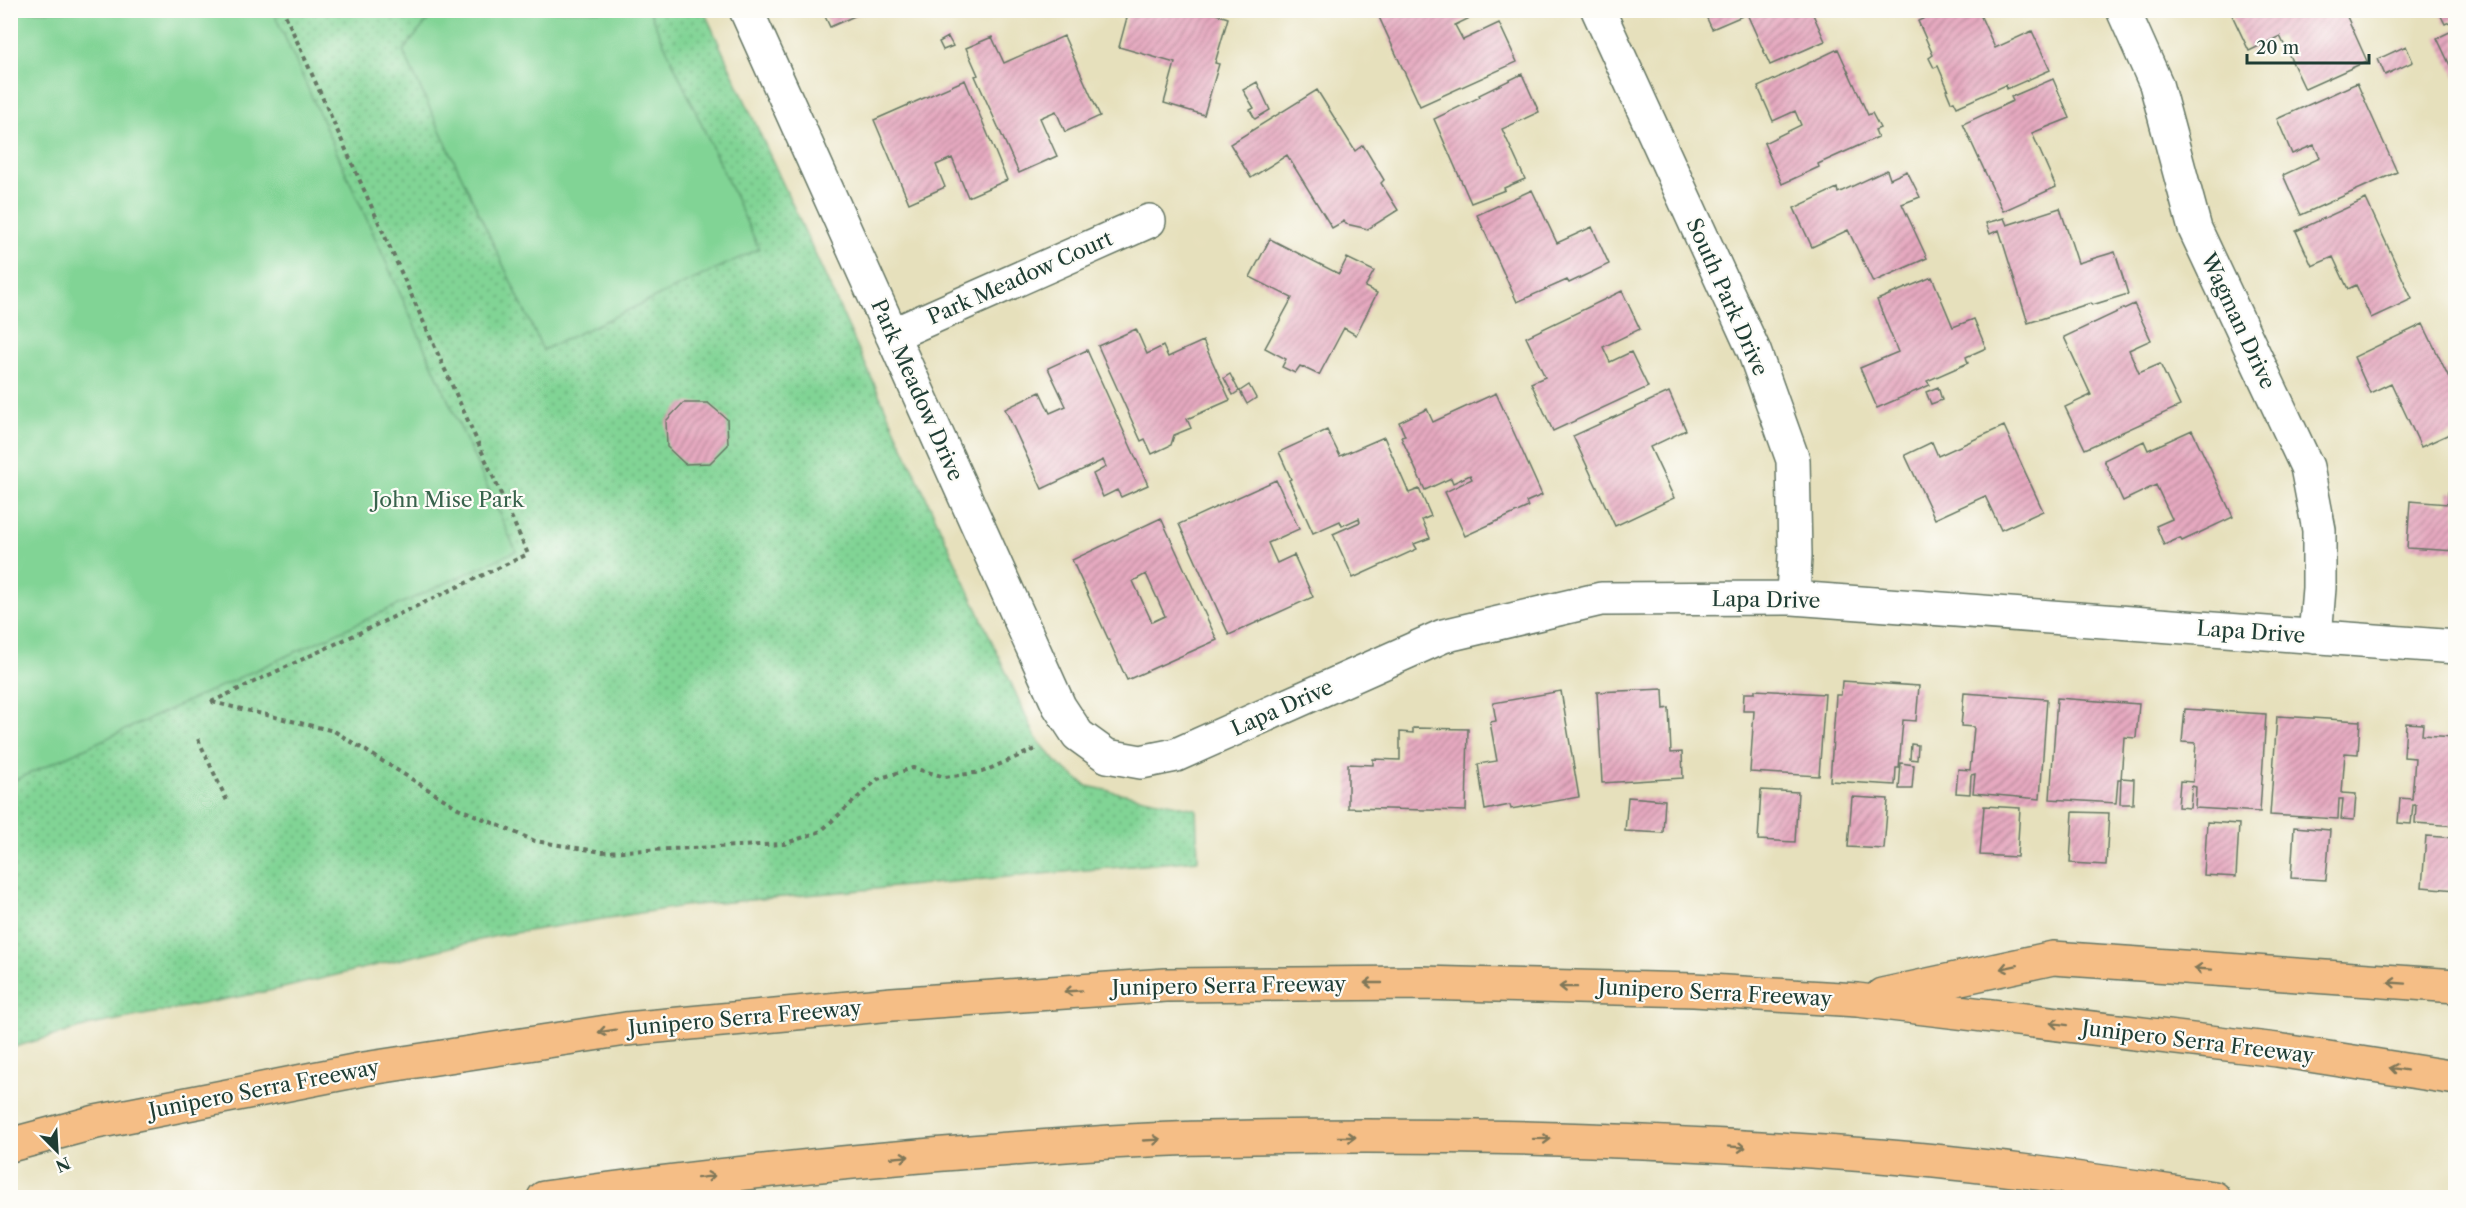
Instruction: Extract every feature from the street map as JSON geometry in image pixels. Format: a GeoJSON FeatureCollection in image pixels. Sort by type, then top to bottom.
{"type":"FeatureCollection","features":[{"type":"Feature","properties":{"kind":"highway"},"geometry":{"type":"LineString","coordinates":[[1857,1000],[2053,958],[2456,986]]}},
{"type":"Feature","properties":{"kind":"highway","name":"Junipero Serra Freeway"},"geometry":{"type":"LineString","coordinates":[[10,1145],[96,1122],[364,1069],[626,1029],[892,1004],[1166,985],[1421,983],[1694,990],[1857,1000],[2277,1050],[2456,1078]]}},
{"type":"Feature","properties":{"kind":"highway"},"geometry":{"type":"LineString","coordinates":[[544,1197],[747,1172],[898,1157],[1083,1144],[1217,1137],[1434,1136],[1653,1141],[1884,1157],[2084,1188],[2214,1197]]}},
{"type":"Feature","properties":{"kind":"street","name":"Park Meadow Drive"},"geometry":{"type":"LineString","coordinates":[[746,10],[1059,706],[1078,735],[1107,756]]}},
{"type":"Feature","properties":{"kind":"street","name":"South Park Drive"},"geometry":{"type":"LineString","coordinates":[[1598,10],[1754,351],[1792,460],[1795,555],[1793,598]]}},
{"type":"Feature","properties":{"kind":"street","name":"Wagman Drive"},"geometry":{"type":"LineString","coordinates":[[2123,10],[2156,84],[2195,229],[2307,467],[2319,530],[2319,588],[2314,637]]}},
{"type":"Feature","properties":{"kind":"street","name":"Park Meadow Court"},"geometry":{"type":"LineString","coordinates":[[892,335],[1149,221]]}},
{"type":"Feature","properties":{"kind":"street","name":"Lapa Drive"},"geometry":{"type":"LineString","coordinates":[[1107,756],[1141,762],[1176,755],[1443,636],[1600,599],[1793,598],[2456,647]]}},
{"type":"Feature","properties":{"kind":"path"},"geometry":{"type":"LineString","coordinates":[[283,10],[528,554],[211,702],[334,731],[458,808],[535,841],[602,852],[784,844],[821,831],[878,779],[913,768],[945,777],[982,772],[1035,749]]}},
{"type":"Feature","properties":{"kind":"path"},"geometry":{"type":"LineString","coordinates":[[198,739],[228,803]]}},
{"type":"Feature","properties":{"kind":"green space"},"geometry":{"type":"Polygon","coordinates":[[[436,10],[649,11],[759,249],[543,350],[403,51],[436,10]]]}},
{"type":"Feature","properties":{"kind":"green space"},"geometry":{"type":"Polygon","coordinates":[[[10,11],[273,11],[516,551],[11,782],[10,11]]]}},
{"type":"Feature","properties":{"kind":"green space","name":"John Mise Park"},"geometry":{"type":"Polygon","coordinates":[[[11,11],[704,11],[1036,738],[1060,766],[1087,786],[1196,809],[1198,860],[684,906],[496,936],[279,989],[91,1025],[11,1048],[11,11]]]}},
{"type":"Feature","properties":{"kind":"building"},"geometry":{"type":"Polygon","coordinates":[[[822,10],[868,10],[830,27],[822,10]]]}},
{"type":"Feature","properties":{"kind":"building"},"geometry":{"type":"Polygon","coordinates":[[[1129,10],[1204,10],[1228,18],[1215,63],[1219,64],[1204,115],[1164,103],[1175,63],[1119,47],[1129,10]]]}},
{"type":"Feature","properties":{"kind":"building"},"geometry":{"type":"Polygon","coordinates":[[[1394,10],[1473,10],[1476,15],[1455,25],[1463,40],[1499,23],[1517,62],[1420,106],[1379,17],[1394,10]]]}},
{"type":"Feature","properties":{"kind":"building"},"geometry":{"type":"Polygon","coordinates":[[[1703,10],[1811,10],[1825,41],[1770,65],[1747,14],[1712,29],[1703,10]]]}},
{"type":"Feature","properties":{"kind":"building"},"geometry":{"type":"Polygon","coordinates":[[[1942,10],[1978,10],[1995,48],[2032,31],[2050,70],[2007,89],[2006,85],[1957,107],[1954,101],[1951,102],[1938,66],[1934,68],[1929,58],[1933,55],[1918,21],[1942,10]]]}},
{"type":"Feature","properties":{"kind":"building"},"geometry":{"type":"Polygon","coordinates":[[[2242,10],[2344,10],[2367,61],[2305,89],[2280,36],[2249,51],[2232,15],[2242,10]]]}},
{"type":"Feature","properties":{"kind":"building"},"geometry":{"type":"Polygon","coordinates":[[[2438,10],[2456,10],[2456,19],[2445,24],[2438,10]]]}},
{"type":"Feature","properties":{"kind":"building"},"geometry":{"type":"Polygon","coordinates":[[[2456,29],[2456,78],[2437,38],[2456,29]]]}},
{"type":"Feature","properties":{"kind":"building"},"geometry":{"type":"Polygon","coordinates":[[[1064,36],[1100,116],[1065,132],[1056,111],[1040,118],[1057,156],[1019,173],[975,76],[978,75],[966,48],[992,37],[1004,63],[1064,36]]]}},
{"type":"Feature","properties":{"kind":"building"},"geometry":{"type":"Polygon","coordinates":[[[948,37],[953,46],[943,50],[939,42],[948,37]]]}},
{"type":"Feature","properties":{"kind":"building"},"geometry":{"type":"Polygon","coordinates":[[[2406,46],[2413,62],[2385,75],[2378,59],[2406,46]]]}},
{"type":"Feature","properties":{"kind":"building"},"geometry":{"type":"Polygon","coordinates":[[[1838,49],[1868,115],[1872,113],[1880,128],[1875,130],[1878,137],[1818,164],[1819,167],[1782,184],[1764,143],[1801,125],[1795,111],[1773,121],[1758,87],[1838,49]]]}},
{"type":"Feature","properties":{"kind":"building"},"geometry":{"type":"Polygon","coordinates":[[[1522,74],[1539,112],[1502,129],[1525,179],[1504,188],[1505,190],[1471,203],[1434,119],[1522,74]]]}},
{"type":"Feature","properties":{"kind":"building"},"geometry":{"type":"Polygon","coordinates":[[[2053,79],[2070,118],[2032,133],[2056,187],[2003,211],[1963,124],[2013,101],[2011,97],[2053,79]]]}},
{"type":"Feature","properties":{"kind":"building"},"geometry":{"type":"Polygon","coordinates":[[[965,80],[1007,180],[968,197],[952,158],[936,165],[945,187],[909,203],[874,120],[965,80]]]}},
{"type":"Feature","properties":{"kind":"building"},"geometry":{"type":"Polygon","coordinates":[[[1257,82],[1270,110],[1255,119],[1250,110],[1254,108],[1243,90],[1257,82]]]}},
{"type":"Feature","properties":{"kind":"building"},"geometry":{"type":"Polygon","coordinates":[[[2357,83],[2397,172],[2301,215],[2283,175],[2320,158],[2314,145],[2292,154],[2277,119],[2357,83]]]}},
{"type":"Feature","properties":{"kind":"building"},"geometry":{"type":"Polygon","coordinates":[[[1317,90],[1355,151],[1363,145],[1384,180],[1381,183],[1398,210],[1368,229],[1346,224],[1344,221],[1332,228],[1287,155],[1251,178],[1230,144],[1317,90]]]}},
{"type":"Feature","properties":{"kind":"building"},"geometry":{"type":"Polygon","coordinates":[[[1887,170],[1890,179],[1907,171],[1920,197],[1902,204],[1927,258],[1873,282],[1848,230],[1812,247],[1794,208],[1837,188],[1838,193],[1887,170]]]}},
{"type":"Feature","properties":{"kind":"building"},"geometry":{"type":"Polygon","coordinates":[[[1532,190],[1557,243],[1592,227],[1609,264],[1569,283],[1567,280],[1517,302],[1477,215],[1532,190]]]}},
{"type":"Feature","properties":{"kind":"building"},"geometry":{"type":"Polygon","coordinates":[[[2366,199],[2412,299],[2371,318],[2356,285],[2348,289],[2333,257],[2312,266],[2296,231],[2366,199]]]}},
{"type":"Feature","properties":{"kind":"building"},"geometry":{"type":"Polygon","coordinates":[[[2060,208],[2078,263],[2115,252],[2128,294],[2028,323],[1999,230],[1990,234],[1986,223],[2004,218],[2007,225],[2060,208]]]}},
{"type":"Feature","properties":{"kind":"building"},"geometry":{"type":"Polygon","coordinates":[[[1270,239],[1339,274],[1347,258],[1374,271],[1365,287],[1377,293],[1356,335],[1344,328],[1319,375],[1300,366],[1295,373],[1282,367],[1286,359],[1265,348],[1292,298],[1250,277],[1270,239]]]}},
{"type":"Feature","properties":{"kind":"building"},"geometry":{"type":"Polygon","coordinates":[[[1932,277],[1953,327],[1974,319],[1986,348],[1966,357],[1968,363],[1927,381],[1930,385],[1877,408],[1860,368],[1898,352],[1877,300],[1932,277]]]}},
{"type":"Feature","properties":{"kind":"building"},"geometry":{"type":"Polygon","coordinates":[[[1622,291],[1640,329],[1603,347],[1610,362],[1631,352],[1648,387],[1553,431],[1531,383],[1545,377],[1526,337],[1622,291]]]}},
{"type":"Feature","properties":{"kind":"building"},"geometry":{"type":"Polygon","coordinates":[[[2134,304],[2151,340],[2129,350],[2139,373],[2160,364],[2180,406],[2085,449],[2065,407],[2091,395],[2064,337],[2134,304]]]}},
{"type":"Feature","properties":{"kind":"building"},"geometry":{"type":"Polygon","coordinates":[[[2423,324],[2456,392],[2456,431],[2421,447],[2391,383],[2370,393],[2354,357],[2423,324]]]}},
{"type":"Feature","properties":{"kind":"building"},"geometry":{"type":"Polygon","coordinates":[[[1136,329],[1147,354],[1163,346],[1168,357],[1203,341],[1230,400],[1187,419],[1191,428],[1174,435],[1171,445],[1152,454],[1145,439],[1141,441],[1098,346],[1136,329]]]}},
{"type":"Feature","properties":{"kind":"building"},"geometry":{"type":"Polygon","coordinates":[[[1087,350],[1148,485],[1121,497],[1117,490],[1103,497],[1093,474],[1106,467],[1103,460],[1042,489],[1005,409],[1040,392],[1050,413],[1066,406],[1048,368],[1087,350]]]}},
{"type":"Feature","properties":{"kind":"building"},"geometry":{"type":"Polygon","coordinates":[[[1230,374],[1239,391],[1233,395],[1224,378],[1230,374]]]}},
{"type":"Feature","properties":{"kind":"building"},"geometry":{"type":"Polygon","coordinates":[[[1249,385],[1256,398],[1247,404],[1240,391],[1249,385]]]}},
{"type":"Feature","properties":{"kind":"building"},"geometry":{"type":"Polygon","coordinates":[[[1938,387],[1942,400],[1931,404],[1926,392],[1938,387]]]}},
{"type":"Feature","properties":{"kind":"building"},"geometry":{"type":"Polygon","coordinates":[[[1669,392],[1686,430],[1650,447],[1674,498],[1615,526],[1573,436],[1669,392]]]}},
{"type":"Feature","properties":{"kind":"building"},"geometry":{"type":"Polygon","coordinates":[[[1496,393],[1542,495],[1526,502],[1528,507],[1465,536],[1445,492],[1472,479],[1470,475],[1453,483],[1451,478],[1425,490],[1401,437],[1405,436],[1399,422],[1427,409],[1433,422],[1496,393]]]}},
{"type":"Feature","properties":{"kind":"building"},"geometry":{"type":"Polygon","coordinates":[[[683,403],[708,403],[727,419],[728,445],[710,463],[685,464],[667,447],[666,421],[683,403]]]}},
{"type":"Feature","properties":{"kind":"building"},"geometry":{"type":"Polygon","coordinates":[[[2004,426],[2043,511],[2001,530],[1985,496],[1935,519],[1905,455],[1932,442],[1938,456],[2004,426]]]}},
{"type":"Feature","properties":{"kind":"building"},"geometry":{"type":"Polygon","coordinates":[[[1327,430],[1340,456],[1384,437],[1409,493],[1419,489],[1431,516],[1422,520],[1430,538],[1414,544],[1417,549],[1353,578],[1333,534],[1360,522],[1359,518],[1342,526],[1340,521],[1313,533],[1279,452],[1327,430]]]}},
{"type":"Feature","properties":{"kind":"building"},"geometry":{"type":"Polygon","coordinates":[[[2192,430],[2233,517],[2182,541],[2180,538],[2164,545],[2156,526],[2172,519],[2156,485],[2123,501],[2104,460],[2144,441],[2148,450],[2192,430]]]}},
{"type":"Feature","properties":{"kind":"building"},"geometry":{"type":"Polygon","coordinates":[[[1276,480],[1299,529],[1268,543],[1277,563],[1294,555],[1313,597],[1229,635],[1179,524],[1276,480]]]}},
{"type":"Feature","properties":{"kind":"building"},"geometry":{"type":"Polygon","coordinates":[[[2448,492],[2456,493],[2456,551],[2407,548],[2410,501],[2448,504],[2448,492]]]}},
{"type":"Feature","properties":{"kind":"building"},"geometry":{"type":"Polygon","coordinates":[[[1161,518],[1217,640],[1127,680],[1072,560],[1161,518]],[[1146,574],[1133,581],[1152,622],[1165,616],[1146,574]]]}},
{"type":"Feature","properties":{"kind":"building"},"geometry":{"type":"Polygon","coordinates":[[[1842,681],[1919,686],[1916,721],[1903,720],[1899,768],[1896,768],[1895,785],[1830,781],[1836,695],[1841,695],[1842,681]]]}},
{"type":"Feature","properties":{"kind":"building"},"geometry":{"type":"Polygon","coordinates":[[[1663,689],[1664,709],[1669,708],[1671,753],[1682,752],[1683,778],[1602,783],[1597,692],[1663,689]]]}},
{"type":"Feature","properties":{"kind":"building"},"geometry":{"type":"Polygon","coordinates":[[[1755,690],[1825,694],[1819,776],[1750,772],[1754,711],[1743,711],[1744,693],[1755,693],[1755,690]]]}},
{"type":"Feature","properties":{"kind":"building"},"geometry":{"type":"Polygon","coordinates":[[[1561,691],[1579,797],[1511,809],[1510,805],[1485,810],[1478,764],[1497,761],[1490,722],[1496,721],[1493,703],[1561,691]]]}},
{"type":"Feature","properties":{"kind":"building"},"geometry":{"type":"Polygon","coordinates":[[[1964,693],[2047,699],[2040,799],[1973,793],[1975,774],[1971,775],[1970,794],[1956,793],[1958,769],[1970,770],[1974,727],[1961,726],[1964,693]]]}},
{"type":"Feature","properties":{"kind":"building"},"geometry":{"type":"Polygon","coordinates":[[[2057,698],[2139,704],[2136,738],[2124,737],[2121,780],[2118,780],[2116,803],[2050,799],[2057,698]]]}},
{"type":"Feature","properties":{"kind":"building"},"geometry":{"type":"Polygon","coordinates":[[[2185,709],[2266,714],[2260,812],[2195,808],[2196,787],[2192,786],[2190,808],[2178,807],[2180,781],[2193,782],[2196,743],[2182,742],[2185,709]]]}},
{"type":"Feature","properties":{"kind":"building"},"geometry":{"type":"Polygon","coordinates":[[[2277,716],[2360,721],[2358,754],[2345,753],[2342,793],[2356,794],[2354,820],[2341,819],[2343,799],[2339,799],[2338,819],[2270,815],[2277,716]]]}},
{"type":"Feature","properties":{"kind":"building"},"geometry":{"type":"Polygon","coordinates":[[[2406,723],[2423,724],[2422,735],[2456,737],[2456,826],[2415,823],[2416,805],[2413,805],[2411,824],[2398,823],[2400,798],[2412,799],[2415,758],[2404,757],[2406,723]]]}},
{"type":"Feature","properties":{"kind":"building"},"geometry":{"type":"Polygon","coordinates":[[[1413,728],[1468,729],[1466,811],[1348,808],[1348,764],[1373,765],[1373,759],[1400,760],[1400,732],[1413,733],[1413,728]]]}},
{"type":"Feature","properties":{"kind":"building"},"geometry":{"type":"Polygon","coordinates":[[[1911,744],[1918,745],[1917,760],[1910,759],[1911,744]]]}},
{"type":"Feature","properties":{"kind":"building"},"geometry":{"type":"Polygon","coordinates":[[[1901,763],[1914,765],[1912,789],[1899,789],[1901,763]]]}},
{"type":"Feature","properties":{"kind":"building"},"geometry":{"type":"Polygon","coordinates":[[[2121,778],[2134,779],[2133,804],[2120,804],[2121,778]]]}},
{"type":"Feature","properties":{"kind":"building"},"geometry":{"type":"Polygon","coordinates":[[[1761,790],[1798,792],[1795,842],[1758,840],[1761,790]]]}},
{"type":"Feature","properties":{"kind":"building"},"geometry":{"type":"Polygon","coordinates":[[[1628,797],[1665,800],[1663,833],[1625,831],[1628,797]]]}},
{"type":"Feature","properties":{"kind":"building"},"geometry":{"type":"Polygon","coordinates":[[[1852,797],[1888,799],[1884,849],[1848,847],[1852,797]]]}},
{"type":"Feature","properties":{"kind":"building"},"geometry":{"type":"Polygon","coordinates":[[[1984,806],[2020,808],[2017,857],[1980,855],[1984,806]]]}},
{"type":"Feature","properties":{"kind":"building"},"geometry":{"type":"Polygon","coordinates":[[[2073,812],[2109,813],[2106,865],[2070,863],[2073,812]]]}},
{"type":"Feature","properties":{"kind":"building"},"geometry":{"type":"Polygon","coordinates":[[[2207,822],[2239,824],[2236,877],[2204,875],[2207,822]]]}},
{"type":"Feature","properties":{"kind":"building"},"geometry":{"type":"Polygon","coordinates":[[[2294,827],[2330,830],[2326,880],[2291,878],[2294,827]]]}},
{"type":"Feature","properties":{"kind":"building"},"geometry":{"type":"Polygon","coordinates":[[[2426,836],[2456,838],[2456,890],[2422,887],[2426,836]]]}}]}
